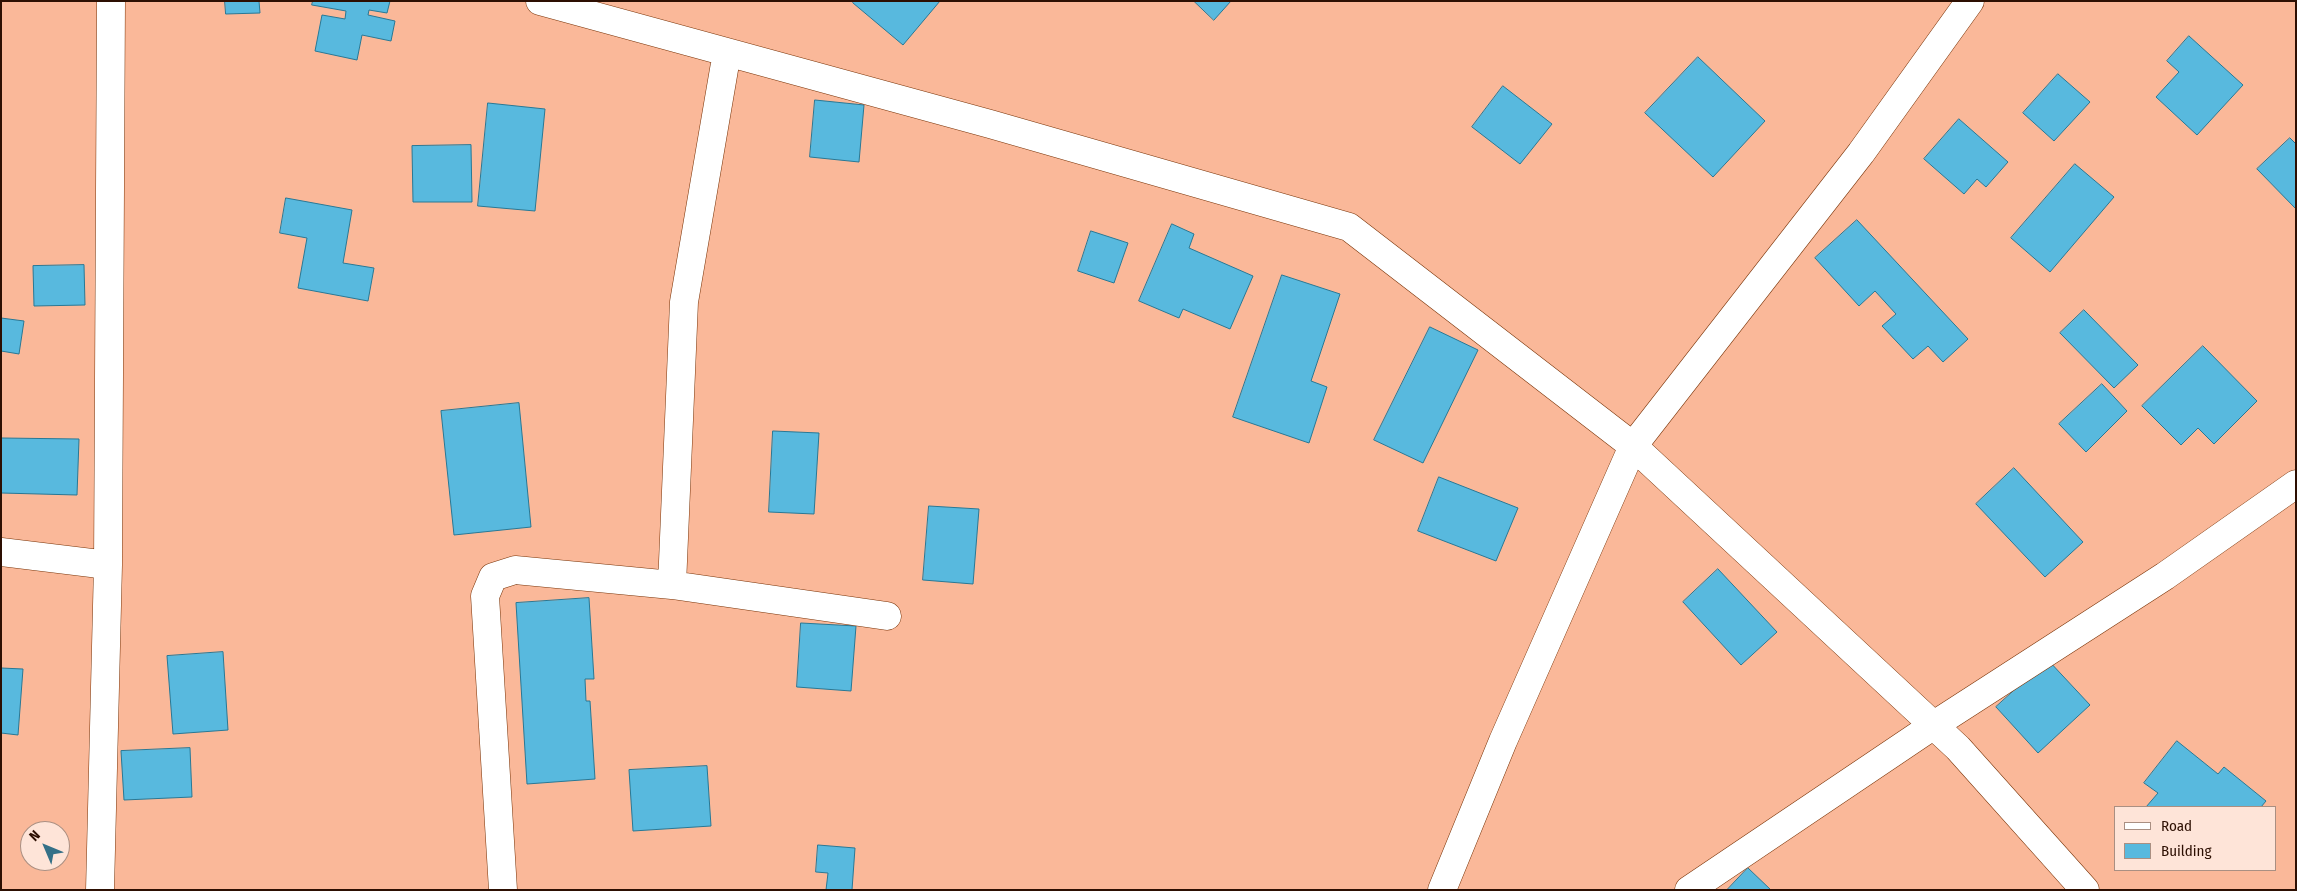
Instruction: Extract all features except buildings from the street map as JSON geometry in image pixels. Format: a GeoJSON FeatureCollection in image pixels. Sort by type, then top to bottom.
{"type":"FeatureCollection","features":[{"type":"Feature","properties":{"kind":"street"},"geometry":{"type":"LineString","coordinates":[[100,890],[108,565],[111,1]]}},
{"type":"Feature","properties":{"kind":"street"},"geometry":{"type":"LineString","coordinates":[[540,1],[990,124],[1349,227],[1633,446],[1958,748],[2085,890]]}},
{"type":"Feature","properties":{"kind":"street"},"geometry":{"type":"LineString","coordinates":[[1442,890],[1503,741],[1633,446],[1861,153],[1970,1]]}},
{"type":"Feature","properties":{"kind":"street"},"geometry":{"type":"LineString","coordinates":[[672,585],[684,302],[727,52]]}},
{"type":"Feature","properties":{"kind":"street"},"geometry":{"type":"LineString","coordinates":[[1689,890],[1934,725],[2165,576],[2296,484]]}},
{"type":"Feature","properties":{"kind":"street"},"geometry":{"type":"LineString","coordinates":[[1,552],[108,565]]}},
{"type":"Feature","properties":{"kind":"street"},"geometry":{"type":"LineString","coordinates":[[503,890],[485,596],[493,577],[515,570],[672,585],[886,616]]}}]}
